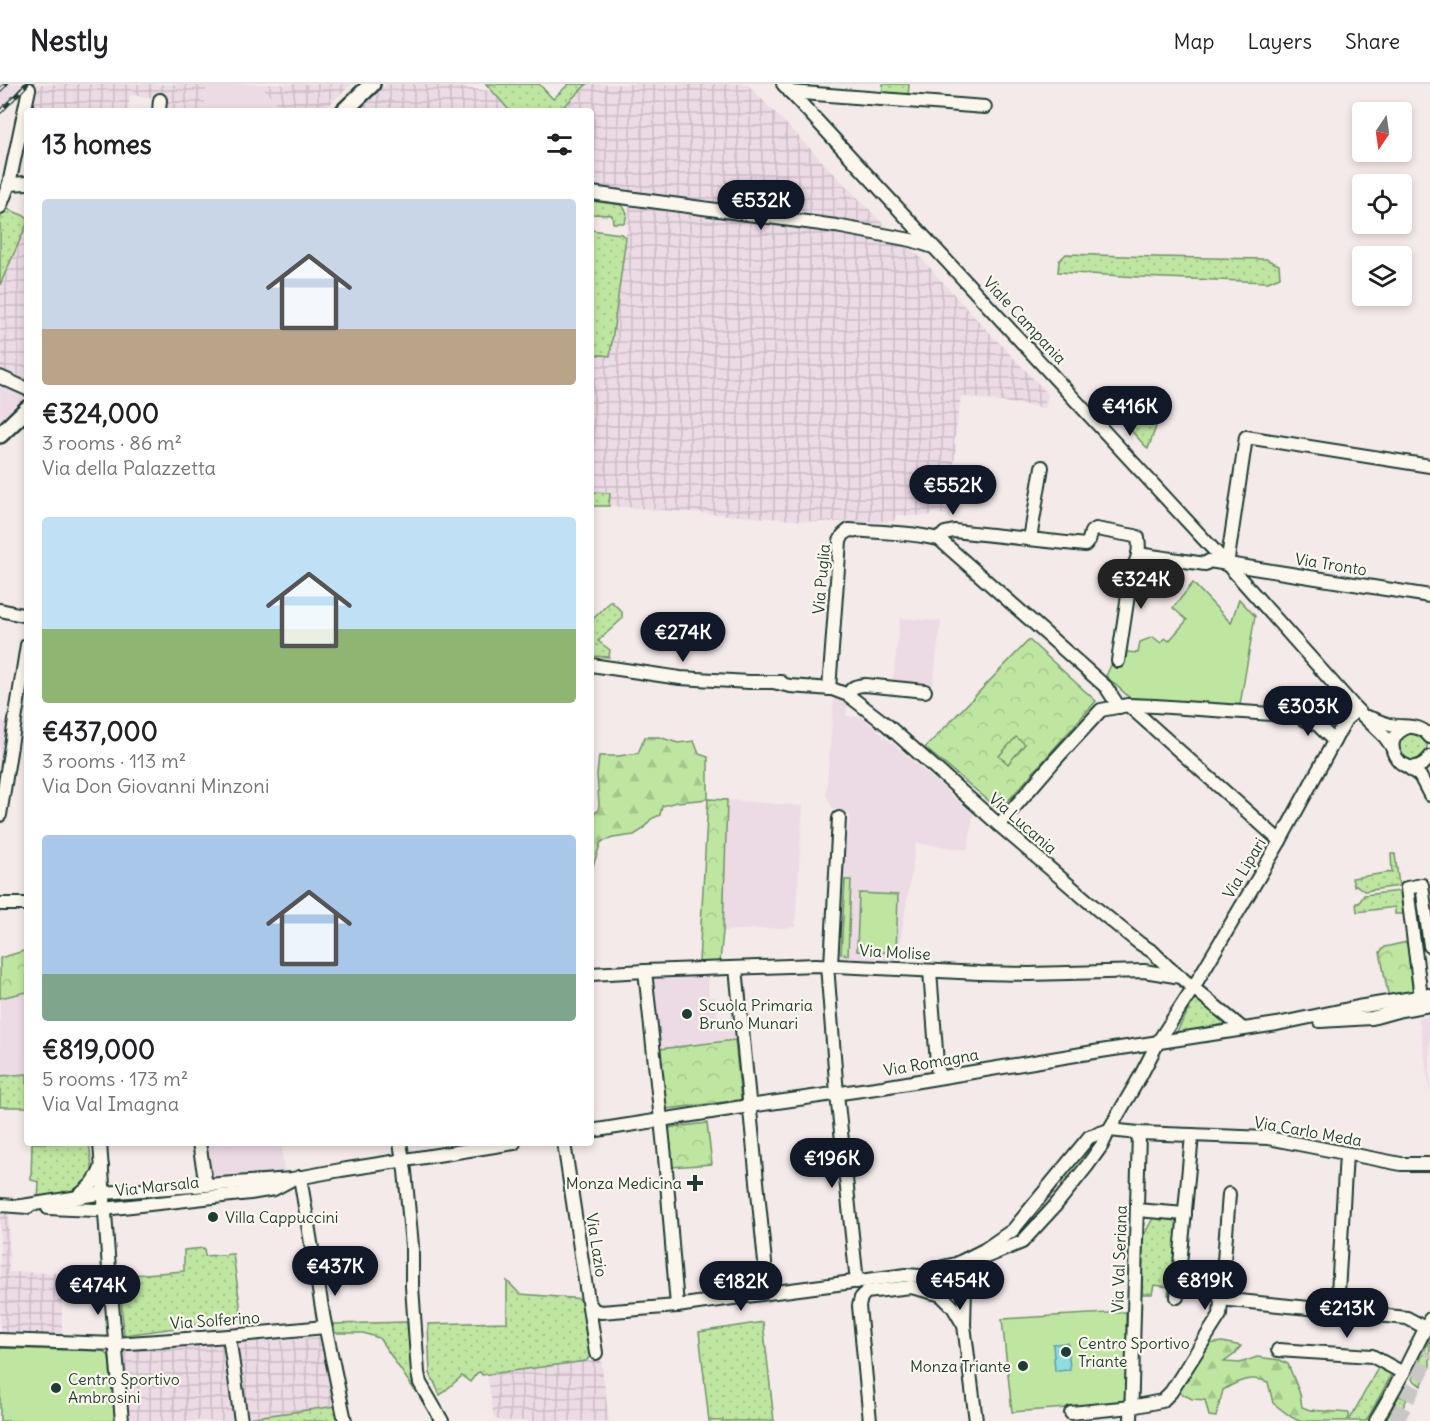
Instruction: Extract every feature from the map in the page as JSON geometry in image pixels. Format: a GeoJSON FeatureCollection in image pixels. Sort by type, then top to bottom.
{"type":"FeatureCollection","features":[{"type":"Feature","properties":{"kind":"main road"},"geometry":{"type":"LineString","coordinates":[[347,108],[372,84]]}},
{"type":"Feature","properties":{"kind":"main road"},"geometry":{"type":"LineString","coordinates":[[0,435],[24,412]]}},
{"type":"Feature","properties":{"kind":"street"},"geometry":{"type":"LineString","coordinates":[[787,88],[985,108]]}},
{"type":"Feature","properties":{"kind":"street","name":"Viale Campania"},"geometry":{"type":"LineString","coordinates":[[787,88],[1227,565],[1359,712],[1385,737],[1395,757],[1404,765]]}},
{"type":"Feature","properties":{"kind":"street"},"geometry":{"type":"LineString","coordinates":[[25,108],[29,89]]}},
{"type":"Feature","properties":{"kind":"street"},"geometry":{"type":"LineString","coordinates":[[0,207],[9,184],[24,113]]}},
{"type":"Feature","properties":{"kind":"street"},"geometry":{"type":"LineString","coordinates":[[9,184],[24,183]]}},
{"type":"Feature","properties":{"kind":"street"},"geometry":{"type":"LineString","coordinates":[[594,193],[836,226],[911,240],[935,247]]}},
{"type":"Feature","properties":{"kind":"street"},"geometry":{"type":"LineString","coordinates":[[0,377],[24,388]]}},
{"type":"Feature","properties":{"kind":"street"},"geometry":{"type":"LineString","coordinates":[[1227,565],[1246,437],[1430,466]]}},
{"type":"Feature","properties":{"kind":"street"},"geometry":{"type":"LineString","coordinates":[[1030,539],[1042,467]]}},
{"type":"Feature","properties":{"kind":"street","name":"Via Puglia"},"geometry":{"type":"LineString","coordinates":[[829,686],[840,542],[849,530],[939,539],[945,533],[954,531],[1084,545],[1091,532],[1096,529],[1136,536],[1139,540],[1138,554]]}},
{"type":"Feature","properties":{"kind":"street"},"geometry":{"type":"LineString","coordinates":[[939,539],[1106,687],[1124,706],[1280,841]]}},
{"type":"Feature","properties":{"kind":"street"},"geometry":{"type":"LineString","coordinates":[[1118,661],[1131,570],[1138,554]]}},
{"type":"Feature","properties":{"kind":"street","name":"Via Tronto"},"geometry":{"type":"LineString","coordinates":[[1138,554],[1205,564],[1209,561],[1430,596]]}},
{"type":"Feature","properties":{"kind":"street"},"geometry":{"type":"LineString","coordinates":[[1,611],[24,615]]}},
{"type":"Feature","properties":{"kind":"street"},"geometry":{"type":"LineString","coordinates":[[0,815],[24,664]]}},
{"type":"Feature","properties":{"kind":"street"},"geometry":{"type":"LineString","coordinates":[[594,665],[680,678],[791,681],[829,686],[849,692],[855,686],[865,685],[925,691]]}},
{"type":"Feature","properties":{"kind":"street","name":"Via Lucania"},"geometry":{"type":"LineString","coordinates":[[849,692],[879,714],[887,725],[999,825],[1182,978]]}},
{"type":"Feature","properties":{"kind":"street"},"geometry":{"type":"LineString","coordinates":[[999,825],[1101,710],[1124,706],[1160,706],[1346,719]]}},
{"type":"Feature","properties":{"kind":"street","name":"Viale Campania"},"geometry":{"type":"LineString","coordinates":[[1359,712],[1391,725],[1422,730]]}},
{"type":"Feature","properties":{"kind":"street","name":"Via Lipari"},"geometry":{"type":"LineString","coordinates":[[1158,1042],[1193,988],[1280,841],[1346,719],[1359,712]]}},
{"type":"Feature","properties":{"kind":"street"},"geometry":{"type":"LineString","coordinates":[[1293,716],[1318,725],[1334,741]]}},
{"type":"Feature","properties":{"kind":"street"},"geometry":{"type":"LineString","coordinates":[[1392,747],[1396,734],[1402,730],[1422,730]]}},
{"type":"Feature","properties":{"kind":"street"},"geometry":{"type":"LineString","coordinates":[[1404,765],[1419,766],[1430,756]]}},
{"type":"Feature","properties":{"kind":"street"},"geometry":{"type":"LineString","coordinates":[[1404,765],[1420,776],[1430,795]]}},
{"type":"Feature","properties":{"kind":"street"},"geometry":{"type":"LineString","coordinates":[[839,818],[829,965],[837,1094],[857,1282]]}},
{"type":"Feature","properties":{"kind":"street"},"geometry":{"type":"LineString","coordinates":[[1427,999],[1407,888],[1422,885],[1430,946]]}},
{"type":"Feature","properties":{"kind":"street"},"geometry":{"type":"LineString","coordinates":[[0,904],[24,904]]}},
{"type":"Feature","properties":{"kind":"street"},"geometry":{"type":"LineString","coordinates":[[1139,943],[1147,956],[1148,972]]}},
{"type":"Feature","properties":{"kind":"street","name":"Via Molise"},"geometry":{"type":"LineString","coordinates":[[594,974],[829,965],[1029,974],[1148,972],[1182,978]]}},
{"type":"Feature","properties":{"kind":"street"},"geometry":{"type":"LineString","coordinates":[[736,968],[768,1293]]}},
{"type":"Feature","properties":{"kind":"street"},"geometry":{"type":"LineString","coordinates":[[645,971],[677,1306]]}},
{"type":"Feature","properties":{"kind":"street"},"geometry":{"type":"LineString","coordinates":[[930,971],[938,1077]]}},
{"type":"Feature","properties":{"kind":"street"},"geometry":{"type":"LineString","coordinates":[[1182,978],[1243,1029]]}},
{"type":"Feature","properties":{"kind":"street","name":"Via Romagna"},"geometry":{"type":"LineString","coordinates":[[594,1131],[1277,1024],[1358,1013],[1379,1016],[1427,999]]}},
{"type":"Feature","properties":{"kind":"street"},"geometry":{"type":"LineString","coordinates":[[870,1421],[861,1298],[866,1292],[908,1287],[954,1298],[961,1293],[968,1271],[976,1262],[1022,1242],[1055,1206],[1102,1145],[1158,1042]]}},
{"type":"Feature","properties":{"kind":"street"},"geometry":{"type":"LineString","coordinates":[[964,1325],[953,1307],[933,1285],[937,1271],[979,1253],[1013,1230],[1089,1137],[1109,1130]]}},
{"type":"Feature","properties":{"kind":"street","name":"Via Carlo Meda"},"geometry":{"type":"LineString","coordinates":[[1109,1130],[1268,1138],[1401,1164],[1430,1164]]}},
{"type":"Feature","properties":{"kind":"street","name":"Via Val Seriana"},"geometry":{"type":"LineString","coordinates":[[1131,1421],[1139,1133]]}},
{"type":"Feature","properties":{"kind":"street"},"geometry":{"type":"LineString","coordinates":[[1177,1297],[1192,1135]]}},
{"type":"Feature","properties":{"kind":"street"},"geometry":{"type":"LineString","coordinates":[[100,1146],[122,1421]]}},
{"type":"Feature","properties":{"kind":"street"},"geometry":{"type":"LineString","coordinates":[[200,1146],[206,1185]]}},
{"type":"Feature","properties":{"kind":"street"},"geometry":{"type":"LineString","coordinates":[[400,1146],[412,1246],[412,1286],[418,1373],[420,1383],[442,1421]]}},
{"type":"Feature","properties":{"kind":"street"},"geometry":{"type":"LineString","coordinates":[[403,1161],[496,1146]]}},
{"type":"Feature","properties":{"kind":"street","name":"Via Lazio"},"geometry":{"type":"LineString","coordinates":[[564,1146],[596,1353]]}},
{"type":"Feature","properties":{"kind":"street"},"geometry":{"type":"LineString","coordinates":[[1337,1310],[1346,1154]]}},
{"type":"Feature","properties":{"kind":"street","name":"Via Marsala"},"geometry":{"type":"LineString","coordinates":[[22,1206],[104,1193],[296,1178],[403,1161]]}},
{"type":"Feature","properties":{"kind":"street"},"geometry":{"type":"LineString","coordinates":[[76,1198],[90,1188],[98,1178],[103,1165]]}},
{"type":"Feature","properties":{"kind":"street"},"geometry":{"type":"LineString","coordinates":[[296,1178],[345,1421]]}},
{"type":"Feature","properties":{"kind":"street","name":"Via Marsala"},"geometry":{"type":"LineString","coordinates":[[0,1205],[95,1210],[250,1193],[274,1189],[296,1178]]}},
{"type":"Feature","properties":{"kind":"street"},"geometry":{"type":"LineString","coordinates":[[1071,1413],[1131,1407],[1162,1401],[1170,1392],[1220,1315],[1229,1194]]}},
{"type":"Feature","properties":{"kind":"street"},"geometry":{"type":"LineString","coordinates":[[1137,1210],[1185,1214]]}},
{"type":"Feature","properties":{"kind":"street"},"geometry":{"type":"LineString","coordinates":[[590,1304],[594,1310],[601,1312],[677,1306],[910,1275],[931,1268],[954,1266],[964,1276],[964,1325],[976,1421]]}},
{"type":"Feature","properties":{"kind":"street"},"geometry":{"type":"LineString","coordinates":[[910,1275],[934,1277]]}},
{"type":"Feature","properties":{"kind":"street"},"geometry":{"type":"LineString","coordinates":[[1220,1299],[1407,1318],[1428,1323],[1376,1421]]}},
{"type":"Feature","properties":{"kind":"street","name":"Via Solferino"},"geometry":{"type":"LineString","coordinates":[[0,1340],[116,1344],[325,1328]]}},
{"type":"Feature","properties":{"kind":"street"},"geometry":{"type":"LineString","coordinates":[[229,1336],[241,1421]]}},
{"type":"Feature","properties":{"kind":"street"},"geometry":{"type":"LineString","coordinates":[[1278,1350],[1372,1356],[1403,1373]]}},
{"type":"Feature","properties":{"kind":"shaded area"},"geometry":{"type":"Polygon","coordinates":[[[0,84],[31,84],[0,115],[0,84]]]}},
{"type":"Feature","properties":{"kind":"shaded area"},"geometry":{"type":"Polygon","coordinates":[[[36,84],[207,84],[204,108],[164,108],[166,99],[130,95],[128,108],[30,108],[36,84]]]}},
{"type":"Feature","properties":{"kind":"shaded area"},"geometry":{"type":"Polygon","coordinates":[[[207,84],[264,84],[263,86],[281,108],[204,108],[207,84]]]}},
{"type":"Feature","properties":{"kind":"shaded area"},"geometry":{"type":"Polygon","coordinates":[[[264,84],[352,84],[325,108],[281,108],[262,86],[264,84]]]}},
{"type":"Feature","properties":{"kind":"shaded area"},"geometry":{"type":"Polygon","coordinates":[[[386,84],[433,84],[491,91],[507,108],[360,108],[386,84]]]}},
{"type":"Feature","properties":{"kind":"shaded area"},"geometry":{"type":"Polygon","coordinates":[[[587,84],[747,84],[888,229],[922,259],[1048,394],[1045,408],[961,396],[954,443],[956,445],[951,489],[957,491],[953,516],[934,513],[928,516],[896,515],[894,521],[819,522],[609,506],[609,493],[594,492],[594,354],[610,355],[629,212],[629,195],[594,190],[594,108],[562,108],[587,84]]]}},
{"type":"Feature","properties":{"kind":"shaded area"},"geometry":{"type":"Polygon","coordinates":[[[24,231],[24,382],[0,372],[0,285],[24,231]]]}},
{"type":"Feature","properties":{"kind":"shaded area"},"geometry":{"type":"Polygon","coordinates":[[[0,381],[24,393],[24,400],[0,423],[0,381]]]}},
{"type":"Feature","properties":{"kind":"shaded area"},"geometry":{"type":"Polygon","coordinates":[[[900,618],[941,621],[933,684],[893,681],[900,618]]]}},
{"type":"Feature","properties":{"kind":"shaded area"},"geometry":{"type":"Polygon","coordinates":[[[834,698],[847,701],[846,716],[862,717],[973,814],[968,850],[916,843],[897,962],[838,960],[843,871],[850,814],[839,813],[839,810],[833,809],[826,795],[834,698]]]}},
{"type":"Feature","properties":{"kind":"shaded area"},"geometry":{"type":"Polygon","coordinates":[[[0,719],[7,724],[0,771],[0,719]]]}},
{"type":"Feature","properties":{"kind":"shaded area"},"geometry":{"type":"Polygon","coordinates":[[[727,800],[803,806],[795,927],[723,931],[727,800]]]}},
{"type":"Feature","properties":{"kind":"shaded area","name":"Scuola Primaria Bruno Munari"},"geometry":{"type":"Polygon","coordinates":[[[707,975],[709,997],[716,997],[718,1019],[733,1018],[735,1040],[660,1049],[653,978],[707,975]]]}},
{"type":"Feature","properties":{"kind":"shaded area"},"geometry":{"type":"Polygon","coordinates":[[[24,993],[24,1074],[0,1076],[0,998],[24,993]]]}},
{"type":"Feature","properties":{"kind":"shaded area"},"geometry":{"type":"Polygon","coordinates":[[[1430,1016],[1430,1093],[1419,1018],[1430,1016]]]}},
{"type":"Feature","properties":{"kind":"shaded area"},"geometry":{"type":"Polygon","coordinates":[[[207,1146],[281,1146],[284,1174],[212,1177],[207,1146]]]}},
{"type":"Feature","properties":{"kind":"shaded area"},"geometry":{"type":"Polygon","coordinates":[[[0,1213],[9,1213],[9,1272],[62,1273],[62,1335],[0,1333],[0,1213]]]}},
{"type":"Feature","properties":{"kind":"shaded area"},"geometry":{"type":"Polygon","coordinates":[[[324,1337],[337,1406],[248,1418],[238,1342],[324,1337]]]}},
{"type":"Feature","properties":{"kind":"shaded area"},"geometry":{"type":"Polygon","coordinates":[[[225,1342],[234,1421],[129,1421],[124,1350],[225,1342]]]}},
{"type":"Feature","properties":{"kind":"shaded area"},"geometry":{"type":"Polygon","coordinates":[[[601,1359],[609,1421],[502,1421],[494,1418],[487,1374],[601,1359]]]}},
{"type":"Feature","properties":{"kind":"green space"},"geometry":{"type":"Polygon","coordinates":[[[486,84],[539,84],[553,99],[569,84],[587,84],[562,108],[507,108],[486,84]]]}},
{"type":"Feature","properties":{"kind":"green space"},"geometry":{"type":"Polygon","coordinates":[[[883,84],[909,84],[908,97],[882,95],[883,84]]]}},
{"type":"Feature","properties":{"kind":"green space"},"geometry":{"type":"Polygon","coordinates":[[[594,201],[622,205],[627,213],[625,223],[613,223],[612,215],[594,214],[594,201]]]}},
{"type":"Feature","properties":{"kind":"green space"},"geometry":{"type":"Polygon","coordinates":[[[5,208],[24,216],[24,231],[0,285],[0,219],[5,208]]]}},
{"type":"Feature","properties":{"kind":"green space"},"geometry":{"type":"Polygon","coordinates":[[[594,230],[621,234],[626,237],[610,356],[594,354],[594,230]]]}},
{"type":"Feature","properties":{"kind":"green space"},"geometry":{"type":"Polygon","coordinates":[[[1066,254],[1266,259],[1279,265],[1280,277],[1268,282],[1058,272],[1059,261],[1066,254]]]}},
{"type":"Feature","properties":{"kind":"green space"},"geometry":{"type":"Polygon","coordinates":[[[1123,409],[1158,421],[1148,449],[1117,415],[1123,409]]]}},
{"type":"Feature","properties":{"kind":"green space"},"geometry":{"type":"Polygon","coordinates":[[[594,492],[610,493],[609,506],[594,506],[594,492]]]}},
{"type":"Feature","properties":{"kind":"green space"},"geometry":{"type":"Polygon","coordinates":[[[1193,583],[1231,623],[1239,599],[1255,616],[1240,705],[1130,698],[1106,676],[1111,665],[1123,667],[1127,652],[1138,653],[1140,642],[1153,637],[1161,643],[1165,638],[1169,641],[1187,620],[1173,608],[1193,583]]]}},
{"type":"Feature","properties":{"kind":"green space"},"geometry":{"type":"Polygon","coordinates":[[[611,601],[622,612],[622,619],[598,641],[610,650],[609,657],[594,656],[594,618],[611,601]]]}},
{"type":"Feature","properties":{"kind":"green space"},"geometry":{"type":"Polygon","coordinates":[[[1029,640],[1096,701],[1000,810],[925,748],[1029,640]]]}},
{"type":"Feature","properties":{"kind":"green space"},"geometry":{"type":"Polygon","coordinates":[[[1413,732],[1423,736],[1427,746],[1423,756],[1413,760],[1403,756],[1399,746],[1403,736],[1413,732]]]}},
{"type":"Feature","properties":{"kind":"green space"},"geometry":{"type":"Polygon","coordinates":[[[645,737],[659,737],[678,743],[694,741],[699,754],[708,757],[708,799],[662,806],[660,815],[651,819],[642,830],[634,835],[601,842],[594,863],[594,813],[598,811],[599,805],[597,775],[599,756],[638,753],[645,737]]]}},
{"type":"Feature","properties":{"kind":"green space"},"geometry":{"type":"Polygon","coordinates":[[[1016,737],[1025,744],[1008,764],[999,756],[1016,737]]]}},
{"type":"Feature","properties":{"kind":"green space"},"geometry":{"type":"Polygon","coordinates":[[[708,799],[727,800],[720,962],[699,962],[708,799]]]}},
{"type":"Feature","properties":{"kind":"green space"},"geometry":{"type":"Polygon","coordinates":[[[1391,854],[1395,854],[1399,886],[1364,891],[1354,886],[1352,878],[1392,872],[1391,854]]]}},
{"type":"Feature","properties":{"kind":"green space"},"geometry":{"type":"Polygon","coordinates":[[[845,880],[851,880],[848,955],[841,954],[845,880]]]}},
{"type":"Feature","properties":{"kind":"green space"},"geometry":{"type":"Polygon","coordinates":[[[1400,891],[1403,914],[1395,914],[1395,907],[1357,912],[1356,903],[1359,903],[1364,895],[1400,891]]]}},
{"type":"Feature","properties":{"kind":"green space"},"geometry":{"type":"Polygon","coordinates":[[[859,893],[898,895],[896,953],[857,951],[859,893]]]}},
{"type":"Feature","properties":{"kind":"green space"},"geometry":{"type":"Polygon","coordinates":[[[1407,942],[1413,995],[1389,999],[1380,952],[1385,947],[1407,942]]]}},
{"type":"Feature","properties":{"kind":"green space"},"geometry":{"type":"Polygon","coordinates":[[[24,951],[24,993],[0,998],[0,958],[24,951]]]}},
{"type":"Feature","properties":{"kind":"green space"},"geometry":{"type":"Polygon","coordinates":[[[1197,995],[1231,1023],[1176,1033],[1197,995]]]}},
{"type":"Feature","properties":{"kind":"green space"},"geometry":{"type":"Polygon","coordinates":[[[735,1040],[741,1100],[666,1109],[660,1049],[735,1040]]]}},
{"type":"Feature","properties":{"kind":"green space"},"geometry":{"type":"Polygon","coordinates":[[[24,1074],[24,1107],[0,1107],[0,1076],[24,1074]]]}},
{"type":"Feature","properties":{"kind":"green space"},"geometry":{"type":"Polygon","coordinates":[[[707,1123],[712,1164],[671,1167],[667,1128],[707,1123]]]}},
{"type":"Feature","properties":{"kind":"green space"},"geometry":{"type":"Polygon","coordinates":[[[32,1146],[89,1146],[93,1175],[77,1189],[38,1199],[39,1182],[31,1180],[32,1146]]]}},
{"type":"Feature","properties":{"kind":"green space"},"geometry":{"type":"Polygon","coordinates":[[[255,1186],[111,1204],[111,1196],[255,1186]]]}},
{"type":"Feature","properties":{"kind":"green space"},"geometry":{"type":"Polygon","coordinates":[[[1153,1218],[1181,1220],[1174,1295],[1168,1295],[1169,1287],[1154,1285],[1152,1294],[1142,1294],[1143,1237],[1153,1218]]]}},
{"type":"Feature","properties":{"kind":"green space"},"geometry":{"type":"Polygon","coordinates":[[[204,1248],[205,1256],[233,1254],[242,1319],[124,1335],[119,1276],[184,1271],[184,1250],[204,1248]]]}},
{"type":"Feature","properties":{"kind":"green space"},"geometry":{"type":"Polygon","coordinates":[[[950,1270],[958,1273],[961,1281],[958,1289],[950,1292],[942,1289],[939,1281],[942,1273],[950,1270]]]}},
{"type":"Feature","properties":{"kind":"green space"},"geometry":{"type":"Polygon","coordinates":[[[507,1281],[520,1294],[584,1299],[592,1354],[586,1361],[482,1375],[480,1372],[470,1382],[462,1376],[440,1395],[430,1373],[428,1324],[507,1322],[507,1281]]]}},
{"type":"Feature","properties":{"kind":"green space","name":"Centro Sportivo Triante"},"geometry":{"type":"Polygon","coordinates":[[[1126,1312],[1127,1384],[1123,1404],[1012,1412],[1002,1319],[1126,1312]]]}},
{"type":"Feature","properties":{"kind":"green space"},"geometry":{"type":"Polygon","coordinates":[[[407,1322],[413,1388],[379,1338],[363,1333],[335,1333],[333,1324],[407,1322]]]}},
{"type":"Feature","properties":{"kind":"green space"},"geometry":{"type":"Polygon","coordinates":[[[763,1322],[774,1421],[709,1421],[699,1332],[763,1322]]]}},
{"type":"Feature","properties":{"kind":"green space"},"geometry":{"type":"Polygon","coordinates":[[[1430,1338],[1430,1367],[1421,1386],[1412,1379],[1430,1338]]]}},
{"type":"Feature","properties":{"kind":"green space"},"geometry":{"type":"Polygon","coordinates":[[[1222,1342],[1241,1346],[1224,1362],[1240,1363],[1257,1357],[1280,1360],[1288,1364],[1300,1394],[1302,1407],[1310,1410],[1349,1413],[1349,1418],[1347,1421],[1299,1421],[1273,1403],[1268,1382],[1256,1379],[1239,1382],[1223,1390],[1216,1417],[1209,1416],[1205,1400],[1192,1399],[1179,1392],[1209,1344],[1222,1342]]]}},
{"type":"Feature","properties":{"kind":"green space","name":"Centro Sportivo Ambrosini"},"geometry":{"type":"Polygon","coordinates":[[[0,1348],[104,1351],[109,1356],[115,1421],[0,1421],[0,1348]]]}},
{"type":"Feature","properties":{"kind":"green space"},"geometry":{"type":"Polygon","coordinates":[[[1379,1366],[1393,1372],[1366,1421],[1349,1421],[1379,1366]]]}},
{"type":"Feature","properties":{"kind":"green space"},"geometry":{"type":"Polygon","coordinates":[[[1399,1396],[1407,1399],[1396,1421],[1385,1421],[1399,1396]]]}},
{"type":"Feature","properties":{"kind":"green space"},"geometry":{"type":"Polygon","coordinates":[[[337,1406],[339,1421],[248,1421],[248,1418],[337,1406]]]}},
{"type":"Feature","properties":{"kind":"water"},"geometry":{"type":"Polygon","coordinates":[[[1068,1343],[1070,1370],[1055,1371],[1053,1344],[1068,1343]]]}},
{"type":"Feature","properties":{"kind":"tunnel"},"geometry":{"type":"LineString","coordinates":[[1396,1421],[1430,1353]]}},
{"type":"Feature","properties":{"kind":"railway"},"geometry":{"type":"LineString","coordinates":[[0,90],[6,84]]}},
{"type":"Feature","properties":{"kind":"railway"},"geometry":{"type":"LineString","coordinates":[[0,112],[27,84]]}},
{"type":"Feature","properties":{"kind":"place","name":"Scuola Primaria Bruno Munari"},"geometry":{"type":"Point","coordinates":[687,1014]}},
{"type":"Feature","properties":{"kind":"place","name":"Monza Medicina"},"geometry":{"type":"Point","coordinates":[695,1183]}},
{"type":"Feature","properties":{"kind":"place","name":"Villa Cappuccini"},"geometry":{"type":"Point","coordinates":[213,1217]}},
{"type":"Feature","properties":{"kind":"place","name":"Centro Sportivo Triante"},"geometry":{"type":"Point","coordinates":[1066,1352]}},
{"type":"Feature","properties":{"kind":"place","name":"Monza Triante"},"geometry":{"type":"Point","coordinates":[1023,1366]}},
{"type":"Feature","properties":{"kind":"place","name":"Centro Sportivo Ambrosini"},"geometry":{"type":"Point","coordinates":[56,1388]}}]}
